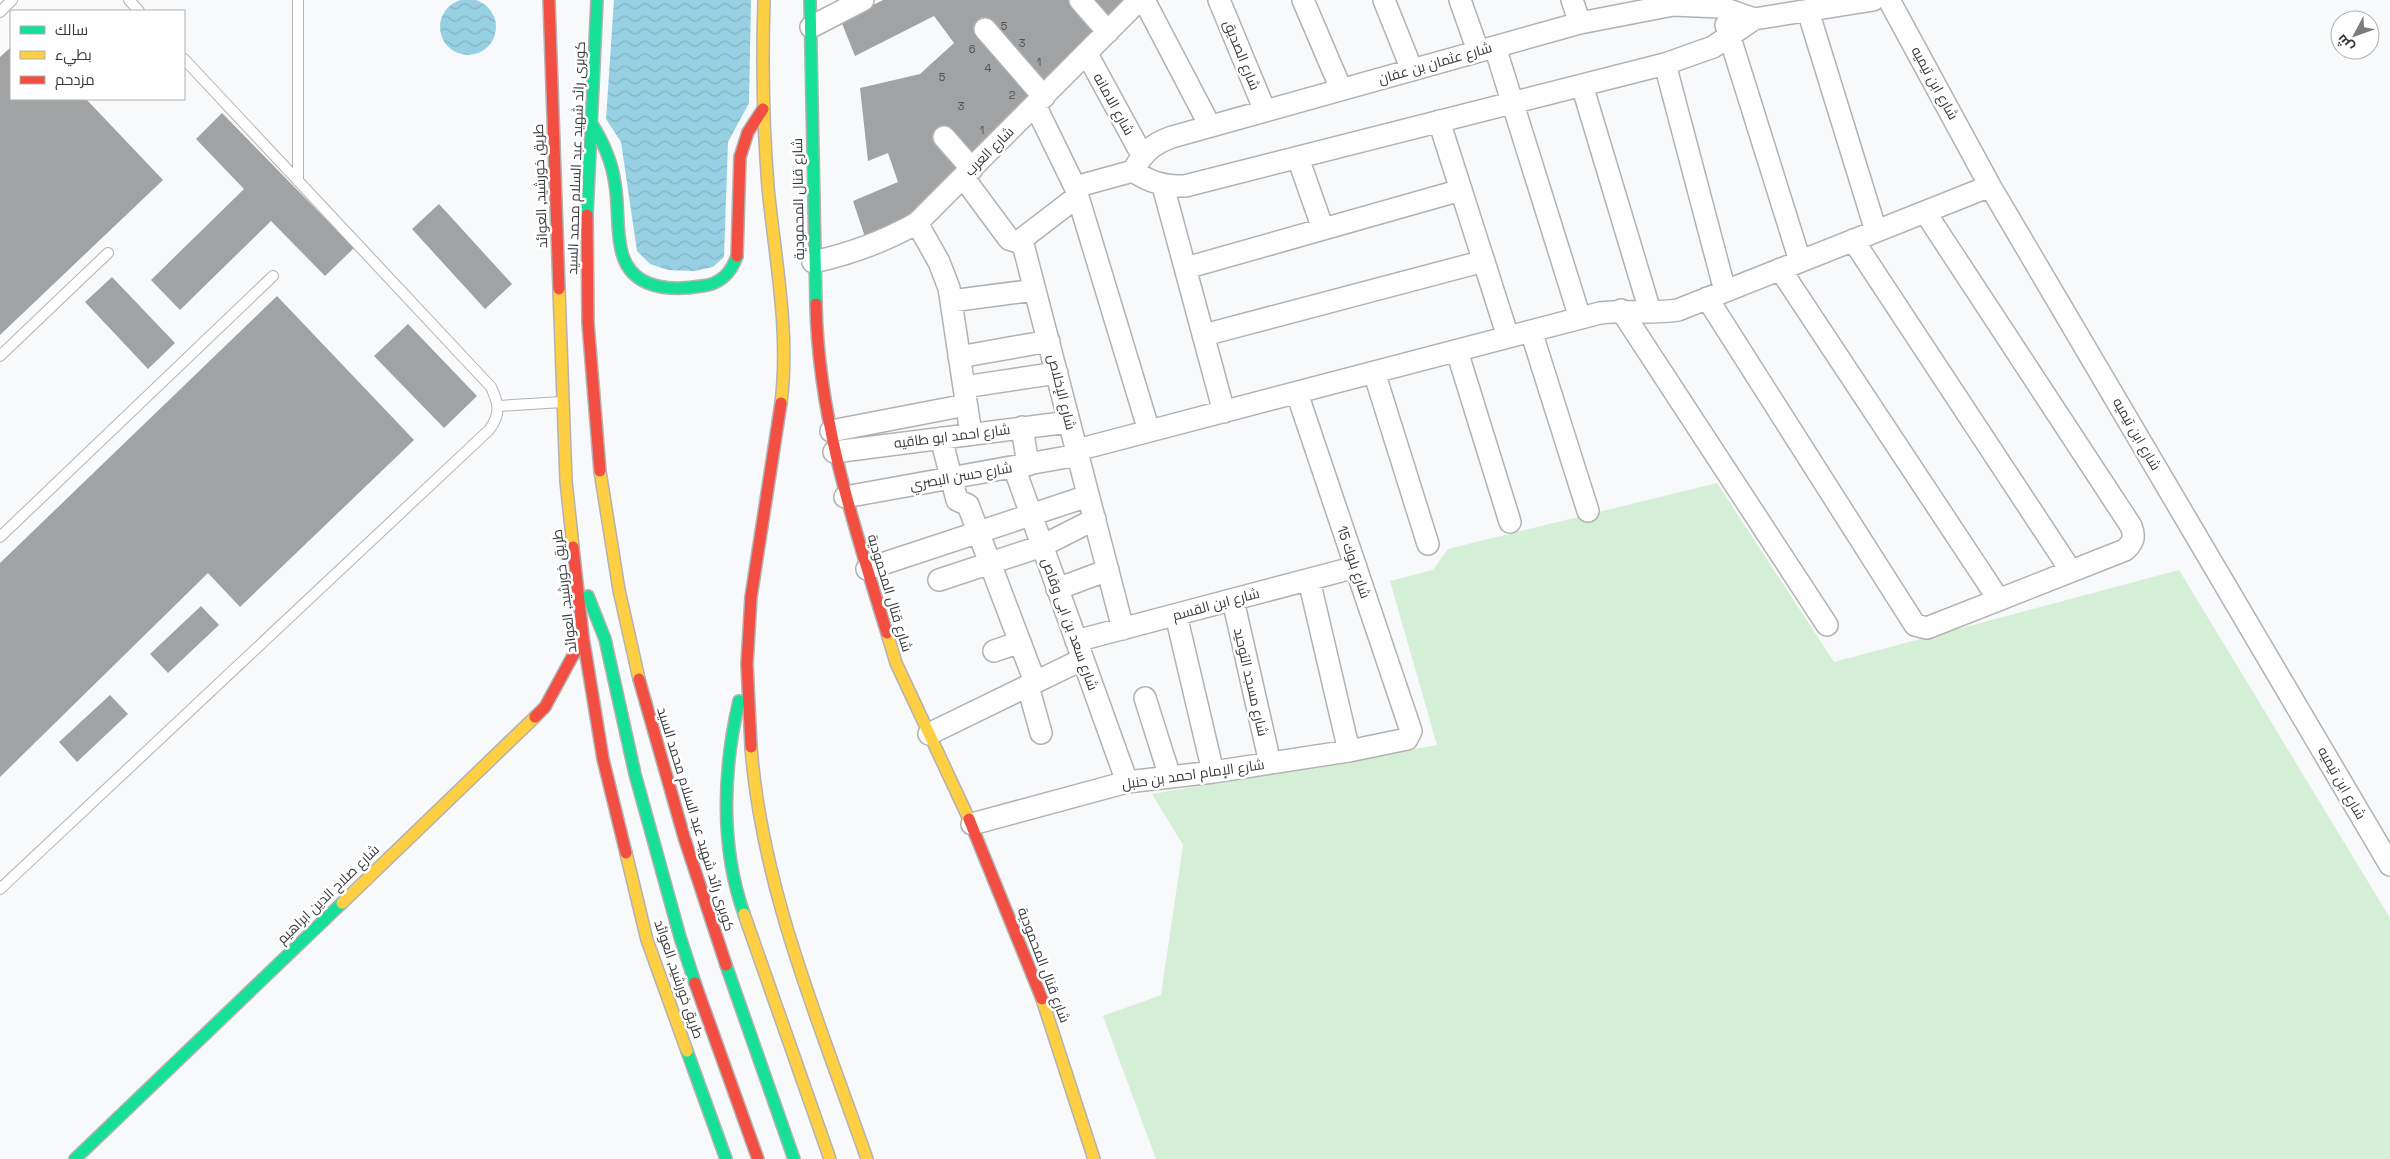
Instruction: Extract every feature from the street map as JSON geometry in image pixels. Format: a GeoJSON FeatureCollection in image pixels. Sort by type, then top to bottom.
{"type":"FeatureCollection","features":[{"type":"Feature","properties":{"kind":"main road","name":"طريق خورشيد, العوائد"},"geometry":{"type":"LineString","coordinates":[[549,0],[566,481],[583,637],[603,759],[647,940],[726,1159]]}},
{"type":"Feature","properties":{"kind":"main road","name":"كوبرى رائد شهيد عبد السلام محمد السيد"},"geometry":{"type":"LineString","coordinates":[[598,0],[590,121],[586,263],[592,386],[606,509],[628,633],[647,714],[689,856],[794,1159]]}},
{"type":"Feature","properties":{"kind":"main road"},"geometry":{"type":"LineString","coordinates":[[764,0],[763,109],[771,212],[783,316],[784,360],[777,447],[752,580],[747,675],[752,770],[759,816],[775,889],[867,1159]]}},
{"type":"Feature","properties":{"kind":"main road","name":"شارع قنال المحمودية"},"geometry":{"type":"LineString","coordinates":[[810,0],[813,262],[821,362],[833,441],[845,496],[896,663],[972,824],[1036,980],[1094,1159]]}},
{"type":"Feature","properties":{"kind":"main road"},"geometry":{"type":"LineString","coordinates":[[590,121],[605,142],[613,166],[622,254],[626,263],[640,279],[649,285],[703,288],[716,284],[735,266],[738,252],[740,156],[748,132],[763,109]]}},
{"type":"Feature","properties":{"kind":"main road"},"geometry":{"type":"LineString","coordinates":[[576,575],[597,617],[605,639],[635,774],[680,937],[758,1159]]}},
{"type":"Feature","properties":{"kind":"main road","name":"شارع صلاح الدين ابراهيم"},"geometry":{"type":"LineString","coordinates":[[75,1159],[545,707],[583,637]]}},
{"type":"Feature","properties":{"kind":"main road","name":"كوبرى رائد شهيد عبد السلام محمد السيد"},"geometry":{"type":"LineString","coordinates":[[747,675],[732,726],[726,779],[727,838],[740,902],[830,1159]]}},
{"type":"Feature","properties":{"kind":"street"},"geometry":{"type":"LineString","coordinates":[[811,27],[863,0]]}},
{"type":"Feature","properties":{"kind":"street"},"geometry":{"type":"LineString","coordinates":[[1080,0],[1108,32]]}},
{"type":"Feature","properties":{"kind":"street","name":"شارع العرب"},"geometry":{"type":"LineString","coordinates":[[813,262],[850,254],[884,241],[917,223],[1139,0]]}},
{"type":"Feature","properties":{"kind":"street"},"geometry":{"type":"LineString","coordinates":[[1144,0],[1210,126]]}},
{"type":"Feature","properties":{"kind":"street","name":"شارع الصديق"},"geometry":{"type":"LineString","coordinates":[[1220,0],[1265,111]]}},
{"type":"Feature","properties":{"kind":"street"},"geometry":{"type":"LineString","coordinates":[[1303,0],[1341,89]]}},
{"type":"Feature","properties":{"kind":"street"},"geometry":{"type":"LineString","coordinates":[[1384,0],[1412,70]]}},
{"type":"Feature","properties":{"kind":"street"},"geometry":{"type":"LineString","coordinates":[[1460,0],[1513,102],[1580,318]]}},
{"type":"Feature","properties":{"kind":"street"},"geometry":{"type":"LineString","coordinates":[[1572,0],[1580,23]]}},
{"type":"Feature","properties":{"kind":"street","name":"شارع ابن تيميه"},"geometry":{"type":"LineString","coordinates":[[1889,0],[1990,186],[2390,865]]}},
{"type":"Feature","properties":{"kind":"street","name":"شارع عثمان بن عفان"},"geometry":{"type":"LineString","coordinates":[[1076,192],[1137,163],[1155,143],[1580,23],[1672,5],[1718,4],[1754,18],[1774,7],[1808,11],[1864,1]]}},
{"type":"Feature","properties":{"kind":"street"},"geometry":{"type":"LineString","coordinates":[[1718,4],[1800,261]]}},
{"type":"Feature","properties":{"kind":"street"},"geometry":{"type":"LineString","coordinates":[[1808,11],[1876,231]]}},
{"type":"Feature","properties":{"kind":"street"},"geometry":{"type":"LineString","coordinates":[[1137,163],[1147,181],[1163,186],[1185,186],[1665,64],[1713,47],[1730,37],[1754,18]]}},
{"type":"Feature","properties":{"kind":"street"},"geometry":{"type":"LineString","coordinates":[[985,29],[1040,101],[1076,192],[1149,431]]}},
{"type":"Feature","properties":{"kind":"street","name":"شارع الامانه"},"geometry":{"type":"LineString","coordinates":[[1087,54],[1137,163]]}},
{"type":"Feature","properties":{"kind":"street"},"geometry":{"type":"LineString","coordinates":[[1665,64],[1716,295],[1910,620],[1920,628],[1926,628],[2125,550],[2132,543],[2134,534],[2131,526],[1925,212]]}},
{"type":"Feature","properties":{"kind":"street"},"geometry":{"type":"LineString","coordinates":[[1582,85],[1650,311]]}},
{"type":"Feature","properties":{"kind":"street"},"geometry":{"type":"LineString","coordinates":[[1439,121],[1508,337]]}},
{"type":"Feature","properties":{"kind":"street","name":"شارع الإخلاص"},"geometry":{"type":"LineString","coordinates":[[944,137],[1009,240],[1018,242],[1024,248],[1123,629]]}},
{"type":"Feature","properties":{"kind":"street"},"geometry":{"type":"LineString","coordinates":[[1298,158],[1323,229]]}},
{"type":"Feature","properties":{"kind":"street"},"geometry":{"type":"LineString","coordinates":[[1163,186],[1224,412]]}},
{"type":"Feature","properties":{"kind":"street","name":"شارع حسن البصري"},"geometry":{"type":"LineString","coordinates":[[845,496],[1021,466],[1077,453],[1149,431],[1580,318],[1621,310],[1678,310],[1990,186]]}},
{"type":"Feature","properties":{"kind":"street"},"geometry":{"type":"LineString","coordinates":[[1186,268],[1461,190]]}},
{"type":"Feature","properties":{"kind":"street"},"geometry":{"type":"LineString","coordinates":[[1018,242],[1076,192]]}},
{"type":"Feature","properties":{"kind":"street"},"geometry":{"type":"LineString","coordinates":[[917,223],[945,275],[960,357],[970,434]]}},
{"type":"Feature","properties":{"kind":"street"},"geometry":{"type":"LineString","coordinates":[[1853,240],[2070,571]]}},
{"type":"Feature","properties":{"kind":"street"},"geometry":{"type":"LineString","coordinates":[[1204,335],[1484,260]]}},
{"type":"Feature","properties":{"kind":"street"},"geometry":{"type":"LineString","coordinates":[[1780,269],[1998,600]]}},
{"type":"Feature","properties":{"kind":"street"},"geometry":{"type":"LineString","coordinates":[[951,301],[1035,290]]}},
{"type":"Feature","properties":{"kind":"street"},"geometry":{"type":"LineString","coordinates":[[1621,310],[1827,625]]}},
{"type":"Feature","properties":{"kind":"street"},"geometry":{"type":"LineString","coordinates":[[1531,331],[1588,511]]}},
{"type":"Feature","properties":{"kind":"street"},"geometry":{"type":"LineString","coordinates":[[960,357],[1049,342]]}},
{"type":"Feature","properties":{"kind":"street"},"geometry":{"type":"LineString","coordinates":[[1457,351],[1510,522]]}},
{"type":"Feature","properties":{"kind":"street"},"geometry":{"type":"LineString","coordinates":[[1374,372],[1428,544]]}},
{"type":"Feature","properties":{"kind":"street"},"geometry":{"type":"LineString","coordinates":[[833,441],[965,396],[1057,373]]}},
{"type":"Feature","properties":{"kind":"street","name":"شارع بلوك 15"},"geometry":{"type":"LineString","coordinates":[[1297,393],[1411,731]]}},
{"type":"Feature","properties":{"kind":"street","name":"شارع احمد ابو طاقيه"},"geometry":{"type":"LineString","coordinates":[[833,441],[942,438],[1069,422]]}},
{"type":"Feature","properties":{"kind":"street","name":"شارع سعد بن ابى وقاص"},"geometry":{"type":"LineString","coordinates":[[1022,427],[1021,466],[1031,515],[1127,782]]}},
{"type":"Feature","properties":{"kind":"street"},"geometry":{"type":"LineString","coordinates":[[942,438],[957,500],[968,505],[1020,642],[1032,684],[1041,733]]}},
{"type":"Feature","properties":{"kind":"street"},"geometry":{"type":"LineString","coordinates":[[867,569],[1088,496]]}},
{"type":"Feature","properties":{"kind":"street"},"geometry":{"type":"LineString","coordinates":[[939,580],[1042,546],[1095,519]]}},
{"type":"Feature","properties":{"kind":"street","name":"شارع ابن القسم"},"geometry":{"type":"LineString","coordinates":[[929,734],[1032,684],[1080,650],[1123,629],[1356,567]]}},
{"type":"Feature","properties":{"kind":"street"},"geometry":{"type":"LineString","coordinates":[[1058,589],[1108,570]]}},
{"type":"Feature","properties":{"kind":"street"},"geometry":{"type":"LineString","coordinates":[[1309,580],[1349,751]]}},
{"type":"Feature","properties":{"kind":"street","name":"شارع مسجد التوحيد"},"geometry":{"type":"LineString","coordinates":[[1233,600],[1270,763]]}},
{"type":"Feature","properties":{"kind":"street"},"geometry":{"type":"LineString","coordinates":[[1176,615],[1213,772]]}},
{"type":"Feature","properties":{"kind":"street"},"geometry":{"type":"LineString","coordinates":[[994,651],[1020,642]]}},
{"type":"Feature","properties":{"kind":"street"},"geometry":{"type":"LineString","coordinates":[[1145,698],[1170,777]]}},
{"type":"Feature","properties":{"kind":"street","name":"شارع الإمام احمد بن حنبل"},"geometry":{"type":"LineString","coordinates":[[972,824],[1127,782],[1213,772],[1349,751],[1404,741],[1411,731]]}},
{"type":"Feature","properties":{"kind":"lane"},"geometry":{"type":"LineString","coordinates":[[0,12],[12,0]]}},
{"type":"Feature","properties":{"kind":"lane"},"geometry":{"type":"LineString","coordinates":[[129,0],[138,10]]}},
{"type":"Feature","properties":{"kind":"lane"},"geometry":{"type":"LineString","coordinates":[[298,0],[298,181]]}},
{"type":"Feature","properties":{"kind":"lane"},"geometry":{"type":"LineString","coordinates":[[0,889],[489,430],[499,412],[491,387],[185,60]]}},
{"type":"Feature","properties":{"kind":"lane"},"geometry":{"type":"LineString","coordinates":[[0,356],[108,253]]}},
{"type":"Feature","properties":{"kind":"lane"},"geometry":{"type":"LineString","coordinates":[[0,537],[273,276]]}},
{"type":"Feature","properties":{"kind":"lane"},"geometry":{"type":"LineString","coordinates":[[498,406],[563,402]]}},
{"type":"Feature","properties":{"kind":"green space"},"geometry":{"type":"Polygon","coordinates":[[[1717,483],[1834,662],[2179,570],[2390,918],[2390,1159],[1156,1159],[1103,1016],[1161,995],[1183,845],[1152,794],[1437,745],[1390,581],[1433,570],[1448,549],[1717,483]]]}},
{"type":"Feature","properties":{"kind":"water"},"geometry":{"type":"Polygon","coordinates":[[[468,-1],[479,1],[488,7],[494,16],[496,27],[494,38],[488,47],[479,53],[468,55],[457,53],[448,47],[442,38],[440,27],[442,16],[448,7],[457,1],[468,-1]]]}},
{"type":"Feature","properties":{"kind":"water"},"geometry":{"type":"Polygon","coordinates":[[[614,0],[751,0],[749,103],[728,142],[724,257],[713,267],[694,271],[668,270],[650,264],[637,251],[621,142],[606,119],[614,0]]]}},
{"type":"Feature","properties":{"kind":"building"},"geometry":{"type":"Polygon","coordinates":[[[883,0],[1071,0],[1100,33],[1045,89],[982,17],[974,25],[1037,98],[975,159],[947,127],[933,133],[963,167],[910,217],[865,237],[853,201],[898,182],[888,153],[868,161],[860,88],[920,74],[954,43],[934,16],[855,56],[841,21],[883,0]]]}},
{"type":"Feature","properties":{"kind":"building"},"geometry":{"type":"Polygon","coordinates":[[[1088,0],[1130,0],[1108,23],[1088,0]]]}},
{"type":"Feature","properties":{"kind":"building"},"geometry":{"type":"Polygon","coordinates":[[[10,48],[10,100],[87,100],[163,180],[0,335],[0,57],[10,48]]]}},
{"type":"Feature","properties":{"kind":"building"},"geometry":{"type":"Polygon","coordinates":[[[222,113],[354,248],[325,276],[271,221],[180,310],[151,280],[244,189],[196,139],[222,113]]]}},
{"type":"Feature","properties":{"kind":"building"},"geometry":{"type":"Polygon","coordinates":[[[439,204],[512,284],[485,309],[412,229],[439,204]]]}},
{"type":"Feature","properties":{"kind":"building"},"geometry":{"type":"Polygon","coordinates":[[[112,277],[175,343],[148,369],[85,302],[112,277]]]}},
{"type":"Feature","properties":{"kind":"building"},"geometry":{"type":"Polygon","coordinates":[[[277,296],[414,440],[240,607],[208,573],[0,777],[0,563],[277,296]]]}},
{"type":"Feature","properties":{"kind":"building"},"geometry":{"type":"Polygon","coordinates":[[[408,324],[477,396],[444,428],[374,356],[408,324]]]}},
{"type":"Feature","properties":{"kind":"building"},"geometry":{"type":"Polygon","coordinates":[[[201,606],[219,625],[168,673],[150,654],[201,606]]]}},
{"type":"Feature","properties":{"kind":"building"},"geometry":{"type":"Polygon","coordinates":[[[110,695],[128,714],[77,762],[59,742],[110,695]]]}},
{"type":"Feature","properties":{"kind":"traffic: fast"},"geometry":{"type":"LineString","coordinates":[[587,215],[597,0]]}},
{"type":"Feature","properties":{"kind":"traffic: fast"},"geometry":{"type":"LineString","coordinates":[[810,0],[816,304]]}},
{"type":"Feature","properties":{"kind":"traffic: fast"},"geometry":{"type":"LineString","coordinates":[[590,121],[603,144],[612,167],[620,245],[627,265],[634,274],[644,281],[666,288],[690,288],[709,285],[724,277],[732,268],[737,256]]}},
{"type":"Feature","properties":{"kind":"traffic: fast"},"geometry":{"type":"LineString","coordinates":[[588,596],[605,639],[635,774],[680,937],[695,983]]}},
{"type":"Feature","properties":{"kind":"traffic: fast"},"geometry":{"type":"LineString","coordinates":[[739,701],[730,754],[726,808],[731,862],[744,914]]}},
{"type":"Feature","properties":{"kind":"traffic: fast"},"geometry":{"type":"LineString","coordinates":[[75,1159],[342,903]]}},
{"type":"Feature","properties":{"kind":"traffic: fast"},"geometry":{"type":"LineString","coordinates":[[726,965],[794,1159]]}},
{"type":"Feature","properties":{"kind":"traffic: fast"},"geometry":{"type":"LineString","coordinates":[[687,1051],[726,1159]]}},
{"type":"Feature","properties":{"kind":"traffic: slow"},"geometry":{"type":"LineString","coordinates":[[764,0],[763,94],[766,164],[783,322],[784,349],[781,403]]}},
{"type":"Feature","properties":{"kind":"traffic: slow"},"geometry":{"type":"LineString","coordinates":[[559,289],[566,481],[573,547]]}},
{"type":"Feature","properties":{"kind":"traffic: slow"},"geometry":{"type":"LineString","coordinates":[[600,471],[619,590],[639,679]]}},
{"type":"Feature","properties":{"kind":"traffic: slow"},"geometry":{"type":"LineString","coordinates":[[887,633],[896,663],[969,819]]}},
{"type":"Feature","properties":{"kind":"traffic: slow"},"geometry":{"type":"LineString","coordinates":[[342,903],[535,717]]}},
{"type":"Feature","properties":{"kind":"traffic: slow"},"geometry":{"type":"LineString","coordinates":[[751,747],[757,800],[767,853],[780,905],[813,1007],[867,1159]]}},
{"type":"Feature","properties":{"kind":"traffic: slow"},"geometry":{"type":"LineString","coordinates":[[626,853],[647,940],[687,1051]]}},
{"type":"Feature","properties":{"kind":"traffic: slow"},"geometry":{"type":"LineString","coordinates":[[744,914],[830,1159]]}},
{"type":"Feature","properties":{"kind":"traffic: slow"},"geometry":{"type":"LineString","coordinates":[[1042,999],[1094,1159]]}},
{"type":"Feature","properties":{"kind":"traffic: jam"},"geometry":{"type":"LineString","coordinates":[[549,0],[559,289]]}},
{"type":"Feature","properties":{"kind":"traffic: jam"},"geometry":{"type":"LineString","coordinates":[[737,256],[740,157],[748,132],[763,109]]}},
{"type":"Feature","properties":{"kind":"traffic: jam"},"geometry":{"type":"LineString","coordinates":[[587,215],[588,323],[600,471]]}},
{"type":"Feature","properties":{"kind":"traffic: jam"},"geometry":{"type":"LineString","coordinates":[[816,304],[818,346],[831,430],[862,553],[887,633]]}},
{"type":"Feature","properties":{"kind":"traffic: jam"},"geometry":{"type":"LineString","coordinates":[[751,747],[747,664],[751,597],[781,403]]}},
{"type":"Feature","properties":{"kind":"traffic: jam"},"geometry":{"type":"LineString","coordinates":[[573,547],[583,637],[603,759],[626,853]]}},
{"type":"Feature","properties":{"kind":"traffic: jam"},"geometry":{"type":"LineString","coordinates":[[535,717],[545,707],[583,637]]}},
{"type":"Feature","properties":{"kind":"traffic: jam"},"geometry":{"type":"LineString","coordinates":[[639,679],[684,837],[726,965]]}},
{"type":"Feature","properties":{"kind":"traffic: jam"},"geometry":{"type":"LineString","coordinates":[[969,819],[1042,999]]}},
{"type":"Feature","properties":{"kind":"traffic: jam"},"geometry":{"type":"LineString","coordinates":[[695,983],[758,1159]]}}]}
